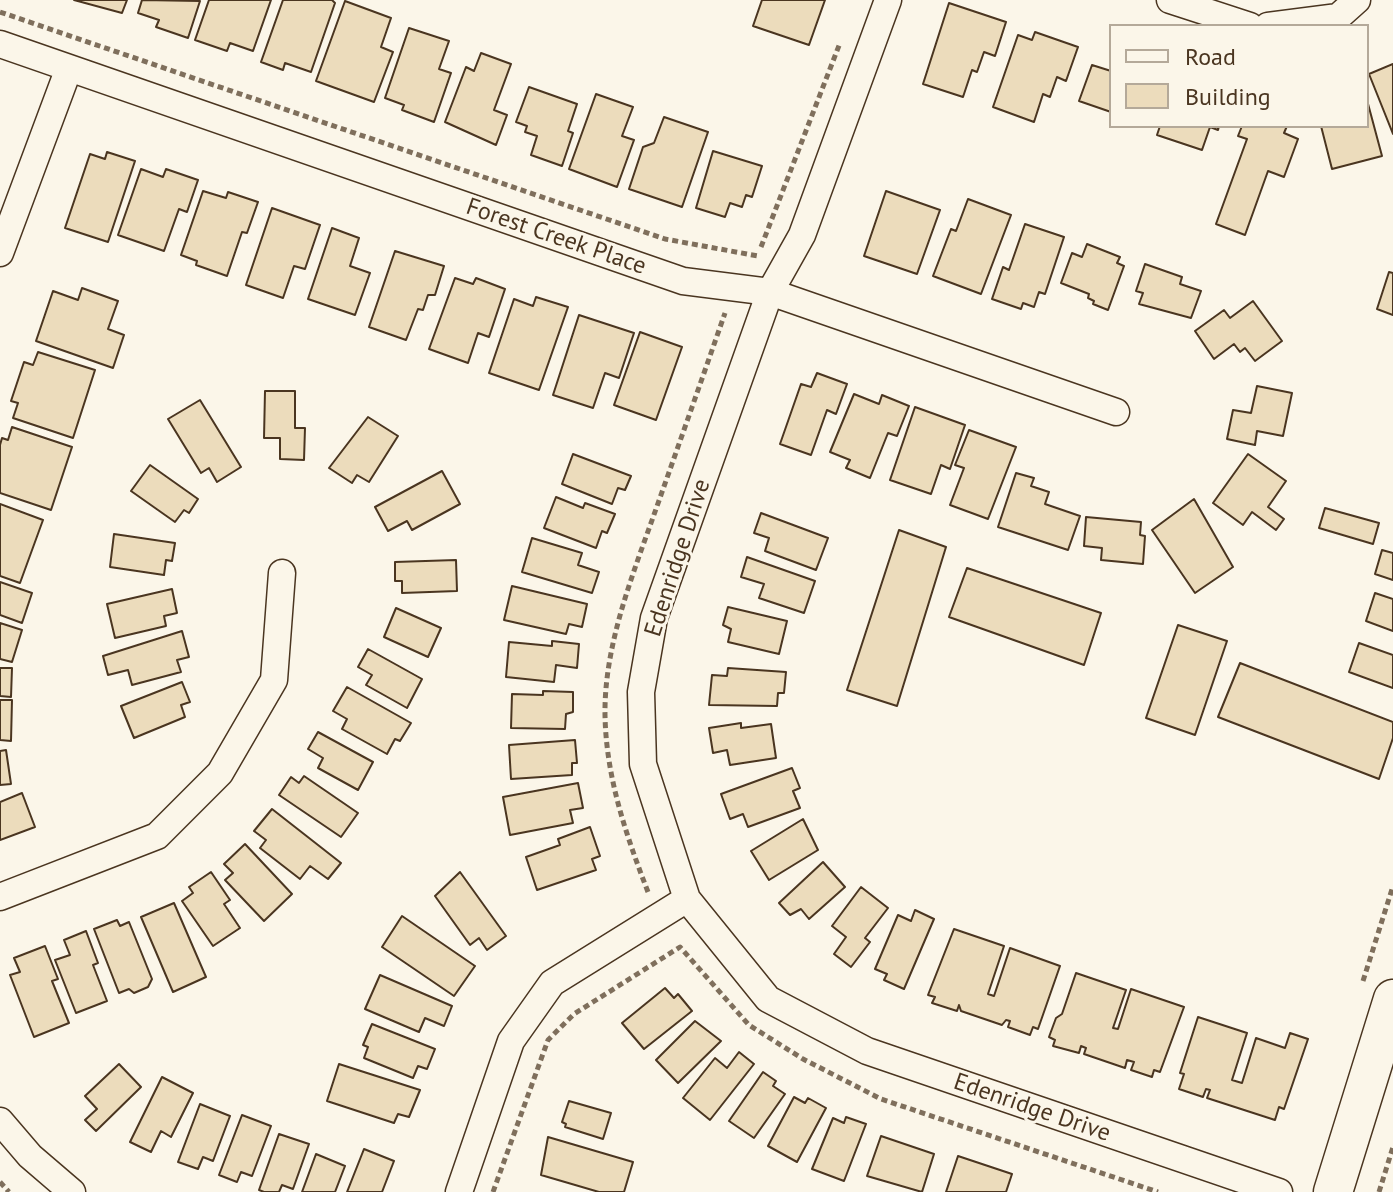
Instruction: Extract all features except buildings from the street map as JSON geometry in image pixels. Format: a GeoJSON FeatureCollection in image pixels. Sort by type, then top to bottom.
{"type":"FeatureCollection","features":[{"type":"Feature","properties":{"kind":"street","name":"Edenridge Drive"},"geometry":{"type":"LineString","coordinates":[[888,0],[802,235],[770,292],[654,618],[641,692],[643,764],[687,899],[768,999],[867,1051],[1279,1192]]}},
{"type":"Feature","properties":{"kind":"street"},"geometry":{"type":"LineString","coordinates":[[1170,0],[1244,24]]}},
{"type":"Feature","properties":{"kind":"street"},"geometry":{"type":"LineString","coordinates":[[1284,24],[1338,17],[1357,0]]}},
{"type":"Feature","properties":{"kind":"street","name":"Forest Creek Place"},"geometry":{"type":"LineString","coordinates":[[0,44],[683,281],[770,292],[1116,412]]}},
{"type":"Feature","properties":{"kind":"street"},"geometry":{"type":"LineString","coordinates":[[0,253],[69,68]]}},
{"type":"Feature","properties":{"kind":"street"},"geometry":{"type":"LineString","coordinates":[[0,897],[157,836],[220,773],[274,680],[282,573]]}},
{"type":"Feature","properties":{"kind":"street"},"geometry":{"type":"LineString","coordinates":[[459,1192],[511,1041],[552,983],[687,899]]}},
{"type":"Feature","properties":{"kind":"street"},"geometry":{"type":"LineString","coordinates":[[1333,1192],[1393,999]]}},
{"type":"Feature","properties":{"kind":"street"},"geometry":{"type":"LineString","coordinates":[[0,1121],[30,1156],[72,1192]]}},
{"type":"Feature","properties":{"kind":"path"},"geometry":{"type":"LineString","coordinates":[[0,12],[665,239],[757,258],[845,29]]}},
{"type":"Feature","properties":{"kind":"path"},"geometry":{"type":"LineString","coordinates":[[493,1192],[548,1040],[574,1014],[680,947],[749,1025],[803,1059],[881,1099],[1158,1192]]}},
{"type":"Feature","properties":{"kind":"path"},"geometry":{"type":"LineString","coordinates":[[1379,1192],[1393,1147]]}},
{"type":"Feature","properties":{"kind":"path"},"geometry":{"type":"LineString","coordinates":[[0,1182],[9,1192]]}}]}
